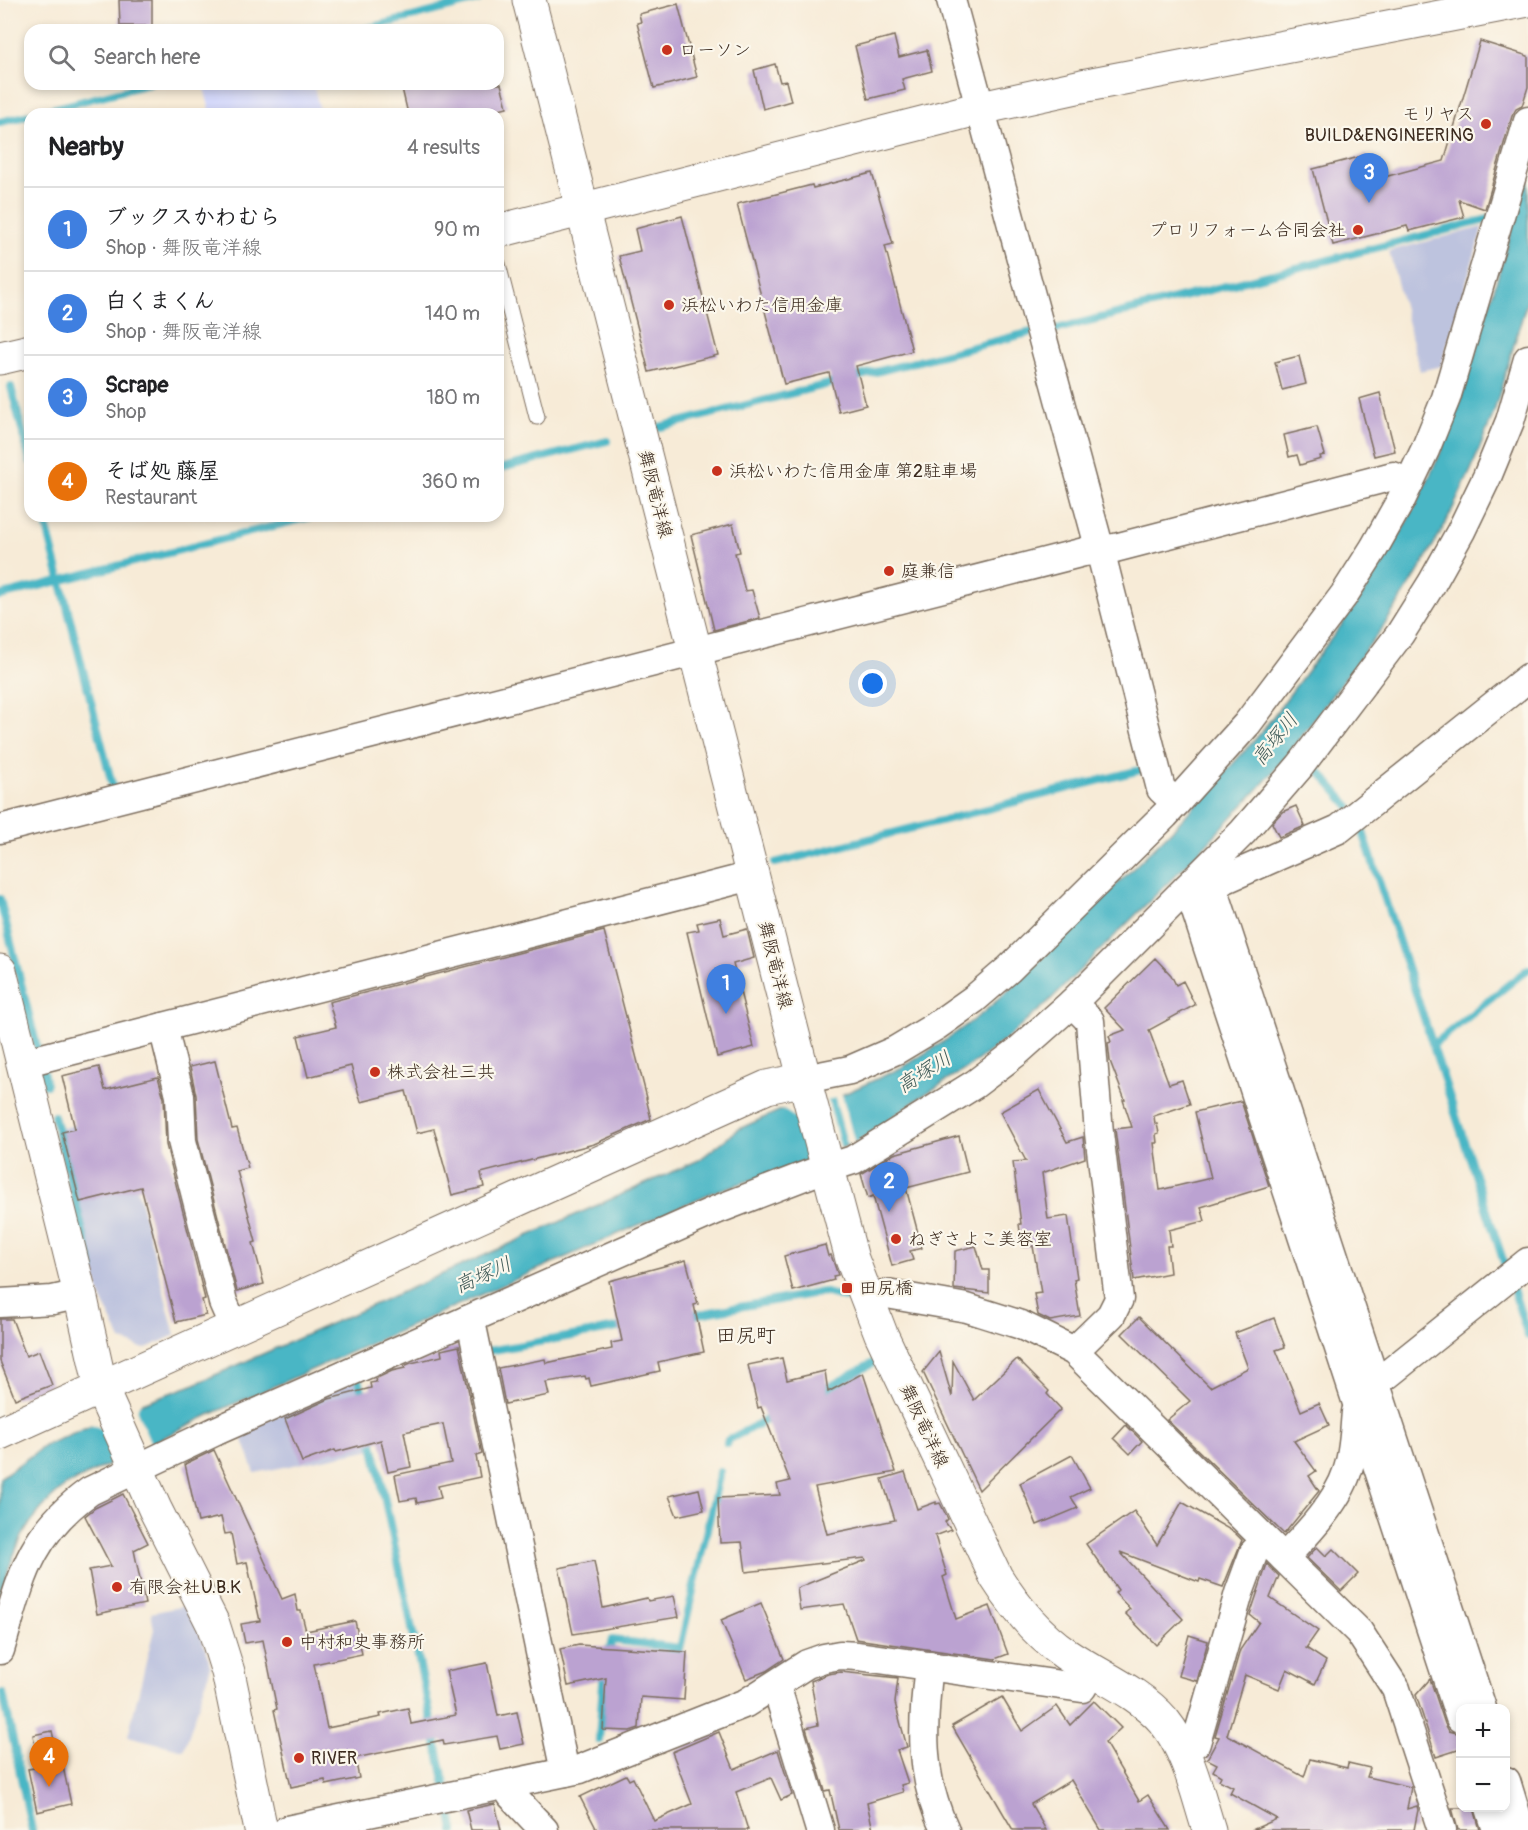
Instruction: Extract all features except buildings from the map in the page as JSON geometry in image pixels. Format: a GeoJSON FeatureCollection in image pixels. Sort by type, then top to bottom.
{"type":"FeatureCollection","features":[{"type":"Feature","properties":{"kind":"street","name":"舞阪竜洋線"},"geometry":{"type":"LineString","coordinates":[[529,0],[807,1088],[852,1259],[867,1302],[996,1577],[1020,1612],[1034,1627],[1066,1654],[1151,1708],[1182,1750],[1209,1830]]}},
{"type":"Feature","properties":{"kind":"street"},"geometry":{"type":"LineString","coordinates":[[951,0],[1100,550],[1161,789],[1176,803]]}},
{"type":"Feature","properties":{"kind":"street"},"geometry":{"type":"LineString","coordinates":[[504,229],[981,108],[1082,86],[1518,1]]}},
{"type":"Feature","properties":{"kind":"street"},"geometry":{"type":"LineString","coordinates":[[0,1432],[106,1398],[234,1327],[767,1087],[807,1088],[896,1050],[936,1026],[974,999],[1009,969],[1176,803],[1247,724],[1344,595],[1374,548],[1409,484],[1446,398],[1528,121]]}},
{"type":"Feature","properties":{"kind":"street"},"geometry":{"type":"LineString","coordinates":[[0,358],[24,352]]}},
{"type":"Feature","properties":{"kind":"street"},"geometry":{"type":"LineString","coordinates":[[0,1650],[21,1580],[40,1539],[71,1504],[90,1491],[136,1466],[716,1210],[827,1163],[855,1159],[975,1084],[1017,1052],[1202,881],[1300,766],[1400,634],[1432,584],[1487,477],[1510,421],[1528,359]]}},
{"type":"Feature","properties":{"kind":"street"},"geometry":{"type":"LineString","coordinates":[[0,829],[1084,552],[1126,545],[1393,476],[1409,484]]}},
{"type":"Feature","properties":{"kind":"street"},"geometry":{"type":"LineString","coordinates":[[1202,881],[1339,829],[1528,678]]}},
{"type":"Feature","properties":{"kind":"street"},"geometry":{"type":"LineString","coordinates":[[23,1063],[752,876]]}},
{"type":"Feature","properties":{"kind":"street"},"geometry":{"type":"LineString","coordinates":[[1202,881],[1370,1393],[1481,1704]]}},
{"type":"Feature","properties":{"kind":"street"},"geometry":{"type":"LineString","coordinates":[[0,971],[106,1398],[155,1509],[213,1624],[228,1672],[261,1830]]}},
{"type":"Feature","properties":{"kind":"street"},"geometry":{"type":"LineString","coordinates":[[1072,1003],[1090,1021],[1099,1133],[1119,1299],[1111,1314],[1074,1351]]}},
{"type":"Feature","properties":{"kind":"street"},"geometry":{"type":"LineString","coordinates":[[163,1027],[180,1096],[182,1141],[223,1302],[234,1327]]}},
{"type":"Feature","properties":{"kind":"street"},"geometry":{"type":"LineString","coordinates":[[1182,1750],[1197,1743],[1239,1593],[1254,1552],[1275,1549],[1330,1505],[1341,1489],[1348,1472],[1370,1393],[1387,1376],[1528,1262]]}},
{"type":"Feature","properties":{"kind":"street"},"geometry":{"type":"LineString","coordinates":[[0,1303],[54,1300],[80,1294]]}},
{"type":"Feature","properties":{"kind":"street"},"geometry":{"type":"LineString","coordinates":[[867,1302],[887,1294],[967,1308],[1022,1325],[1074,1351],[1359,1632],[1396,1689],[1442,1830]]}},
{"type":"Feature","properties":{"kind":"street"},"geometry":{"type":"LineString","coordinates":[[467,1320],[473,1331],[565,1772]]}},
{"type":"Feature","properties":{"kind":"street"},"geometry":{"type":"LineString","coordinates":[[1370,1393],[1457,1704]]}},
{"type":"Feature","properties":{"kind":"street"},"geometry":{"type":"LineString","coordinates":[[287,1830],[580,1769],[746,1703],[807,1664],[824,1658],[840,1655],[858,1656],[1082,1688],[1092,1671]]}},
{"type":"Feature","properties":{"kind":"street"},"geometry":{"type":"LineString","coordinates":[[929,1666],[923,1715],[923,1744],[931,1790],[945,1830]]}},
{"type":"Feature","properties":{"kind":"street"},"geometry":{"type":"LineString","coordinates":[[776,1685],[820,1830]]}},
{"type":"Feature","properties":{"kind":"street"},"geometry":{"type":"LineString","coordinates":[[509,1784],[511,1795],[544,1830]]}},
{"type":"Feature","properties":{"kind":"street"},"geometry":{"type":"LineString","coordinates":[[1510,1794],[1521,1830]]}},
{"type":"Feature","properties":{"kind":"street"},"geometry":{"type":"LineString","coordinates":[[1491,1812],[1497,1830]]}},
{"type":"Feature","properties":{"kind":"lane"},"geometry":{"type":"LineString","coordinates":[[504,288],[537,417]]}},
{"type":"Feature","properties":{"kind":"shaded area"},"geometry":{"type":"Polygon","coordinates":[[[205,90],[315,90],[319,108],[209,108],[205,90]]]}},
{"type":"Feature","properties":{"kind":"shaded area"},"geometry":{"type":"Polygon","coordinates":[[[1483,227],[1441,366],[1420,371],[1389,251],[1483,227]]]}},
{"type":"Feature","properties":{"kind":"shaded area"},"geometry":{"type":"Polygon","coordinates":[[[118,1114],[175,1335],[144,1349],[121,1340],[100,1295],[59,1129],[118,1114]]]}},
{"type":"Feature","properties":{"kind":"shaded area"},"geometry":{"type":"Polygon","coordinates":[[[358,1379],[372,1449],[255,1473],[240,1432],[358,1379]]]}},
{"type":"Feature","properties":{"kind":"shaded area"},"geometry":{"type":"Polygon","coordinates":[[[188,1605],[199,1629],[211,1666],[184,1750],[128,1736],[154,1629],[151,1613],[188,1605]]]}},
{"type":"Feature","properties":{"kind":"water","name":"高塚川"},"geometry":{"type":"Polygon","coordinates":[[[1528,175],[1528,298],[1493,415],[1471,470],[1446,523],[1417,574],[1385,624],[1287,756],[1201,850],[1044,1006],[966,1069],[922,1096],[857,1142],[777,1172],[713,1192],[209,1415],[65,1486],[51,1498],[30,1523],[16,1549],[0,1596],[0,1478],[46,1445],[137,1405],[195,1384],[699,1160],[739,1129],[781,1110],[844,1094],[905,1066],[984,1012],[1020,980],[1176,826],[1260,734],[1357,604],[1387,557],[1415,507],[1460,403],[1528,175]]]}},
{"type":"Feature","properties":{"kind":"pier"},"geometry":{"type":"Polygon","coordinates":[[[841,1091],[855,1144],[848,1147],[835,1098],[828,1100],[841,1150],[809,1163],[797,1119],[782,1109],[841,1091]]]}},
{"type":"Feature","properties":{"kind":"pier"},"geometry":{"type":"Polygon","coordinates":[[[141,1400],[137,1411],[153,1448],[118,1463],[102,1429],[88,1423],[141,1400]]]}},
{"type":"Feature","properties":{"kind":"waterway"},"geometry":{"type":"LineString","coordinates":[[384,24],[478,0]]}},
{"type":"Feature","properties":{"kind":"waterway"},"geometry":{"type":"LineString","coordinates":[[55,108],[126,90]]}},
{"type":"Feature","properties":{"kind":"waterway"},"geometry":{"type":"LineString","coordinates":[[0,122],[24,116]]}},
{"type":"Feature","properties":{"kind":"waterway"},"geometry":{"type":"LineString","coordinates":[[1057,329],[1489,219]]}},
{"type":"Feature","properties":{"kind":"waterway"},"geometry":{"type":"LineString","coordinates":[[660,427],[1032,332]]}},
{"type":"Feature","properties":{"kind":"waterway"},"geometry":{"type":"LineString","coordinates":[[11,387],[24,438]]}},
{"type":"Feature","properties":{"kind":"waterway"},"geometry":{"type":"LineString","coordinates":[[504,467],[607,441]]}},
{"type":"Feature","properties":{"kind":"waterway"},"geometry":{"type":"LineString","coordinates":[[46,522],[113,788]]}},
{"type":"Feature","properties":{"kind":"waterway"},"geometry":{"type":"LineString","coordinates":[[0,596],[290,522]]}},
{"type":"Feature","properties":{"kind":"waterway"},"geometry":{"type":"LineString","coordinates":[[775,863],[1148,768]]}},
{"type":"Feature","properties":{"kind":"waterway"},"geometry":{"type":"LineString","coordinates":[[1316,768],[1349,806]]}},
{"type":"Feature","properties":{"kind":"waterway"},"geometry":{"type":"LineString","coordinates":[[1361,826],[1505,1266]]}},
{"type":"Feature","properties":{"kind":"waterway"},"geometry":{"type":"LineString","coordinates":[[0,899],[38,1051]]}},
{"type":"Feature","properties":{"kind":"waterway"},"geometry":{"type":"LineString","coordinates":[[1433,1045],[1528,969]]}},
{"type":"Feature","properties":{"kind":"waterway"},"geometry":{"type":"LineString","coordinates":[[42,1066],[46,1085]]}},
{"type":"Feature","properties":{"kind":"waterway"},"geometry":{"type":"LineString","coordinates":[[54,1116],[92,1268]]}},
{"type":"Feature","properties":{"kind":"waterway"},"geometry":{"type":"LineString","coordinates":[[1513,1289],[1528,1336]]}},
{"type":"Feature","properties":{"kind":"waterway"},"geometry":{"type":"LineString","coordinates":[[688,1316],[823,1292],[845,1298]]}},
{"type":"Feature","properties":{"kind":"waterway"},"geometry":{"type":"LineString","coordinates":[[488,1351],[628,1326]]}},
{"type":"Feature","properties":{"kind":"waterway"},"geometry":{"type":"LineString","coordinates":[[820,1392],[873,1363]]}},
{"type":"Feature","properties":{"kind":"waterway"},"geometry":{"type":"LineString","coordinates":[[359,1379],[364,1399]]}},
{"type":"Feature","properties":{"kind":"waterway"},"geometry":{"type":"LineString","coordinates":[[727,1443],[728,1440],[774,1416]]}},
{"type":"Feature","properties":{"kind":"waterway"},"geometry":{"type":"LineString","coordinates":[[371,1434],[445,1785]]}},
{"type":"Feature","properties":{"kind":"waterway"},"geometry":{"type":"LineString","coordinates":[[608,1655],[612,1640],[680,1648],[720,1472]]}},
{"type":"Feature","properties":{"kind":"waterway"},"geometry":{"type":"LineString","coordinates":[[599,1740],[604,1669]]}},
{"type":"Feature","properties":{"kind":"waterway"},"geometry":{"type":"LineString","coordinates":[[3,1693],[32,1830]]}},
{"type":"Feature","properties":{"kind":"waterway"},"geometry":{"type":"LineString","coordinates":[[450,1808],[454,1830]]}},
{"type":"Feature","properties":{"kind":"place","name":"ローソン"},"geometry":{"type":"Point","coordinates":[667,50]}},
{"type":"Feature","properties":{"kind":"place","name":"モリヤス BUILD&ENGINEERING"},"geometry":{"type":"Point","coordinates":[1486,124]}},
{"type":"Feature","properties":{"kind":"place","name":"Scrape"},"geometry":{"type":"Point","coordinates":[1369,203]}},
{"type":"Feature","properties":{"kind":"place","name":"プロリフォーム合同会社"},"geometry":{"type":"Point","coordinates":[1358,230]}},
{"type":"Feature","properties":{"kind":"place","name":"浜松いわた信用金庫"},"geometry":{"type":"Point","coordinates":[669,305]}},
{"type":"Feature","properties":{"kind":"place","name":"浜松いわた信用金庫 第2駐車場"},"geometry":{"type":"Point","coordinates":[717,471]}},
{"type":"Feature","properties":{"kind":"place","name":"庭兼信"},"geometry":{"type":"Point","coordinates":[889,571]}},
{"type":"Feature","properties":{"kind":"place","name":"ブックスかわむら"},"geometry":{"type":"Point","coordinates":[726,1014]}},
{"type":"Feature","properties":{"kind":"place","name":"株式会社三共"},"geometry":{"type":"Point","coordinates":[375,1072]}},
{"type":"Feature","properties":{"kind":"place","name":"白くまくん"},"geometry":{"type":"Point","coordinates":[889,1212]}},
{"type":"Feature","properties":{"kind":"place","name":"ねぎさよこ美容室"},"geometry":{"type":"Point","coordinates":[896,1239]}},
{"type":"Feature","properties":{"kind":"place","name":"田尻橋"},"geometry":{"type":"Point","coordinates":[847,1288]}},
{"type":"Feature","properties":{"kind":"place","name":"有限会社U.B.K"},"geometry":{"type":"Point","coordinates":[117,1587]}},
{"type":"Feature","properties":{"kind":"place","name":"中村和史事務所"},"geometry":{"type":"Point","coordinates":[287,1642]}},
{"type":"Feature","properties":{"kind":"place","name":"RIVER"},"geometry":{"type":"Point","coordinates":[299,1758]}},
{"type":"Feature","properties":{"kind":"place","name":"そば処 藤屋"},"geometry":{"type":"Point","coordinates":[49,1787]}},
{"type":"Feature","properties":{"kind":"district","name":"田尻町"},"geometry":{"type":"Point","coordinates":[746,1335]}}]}
